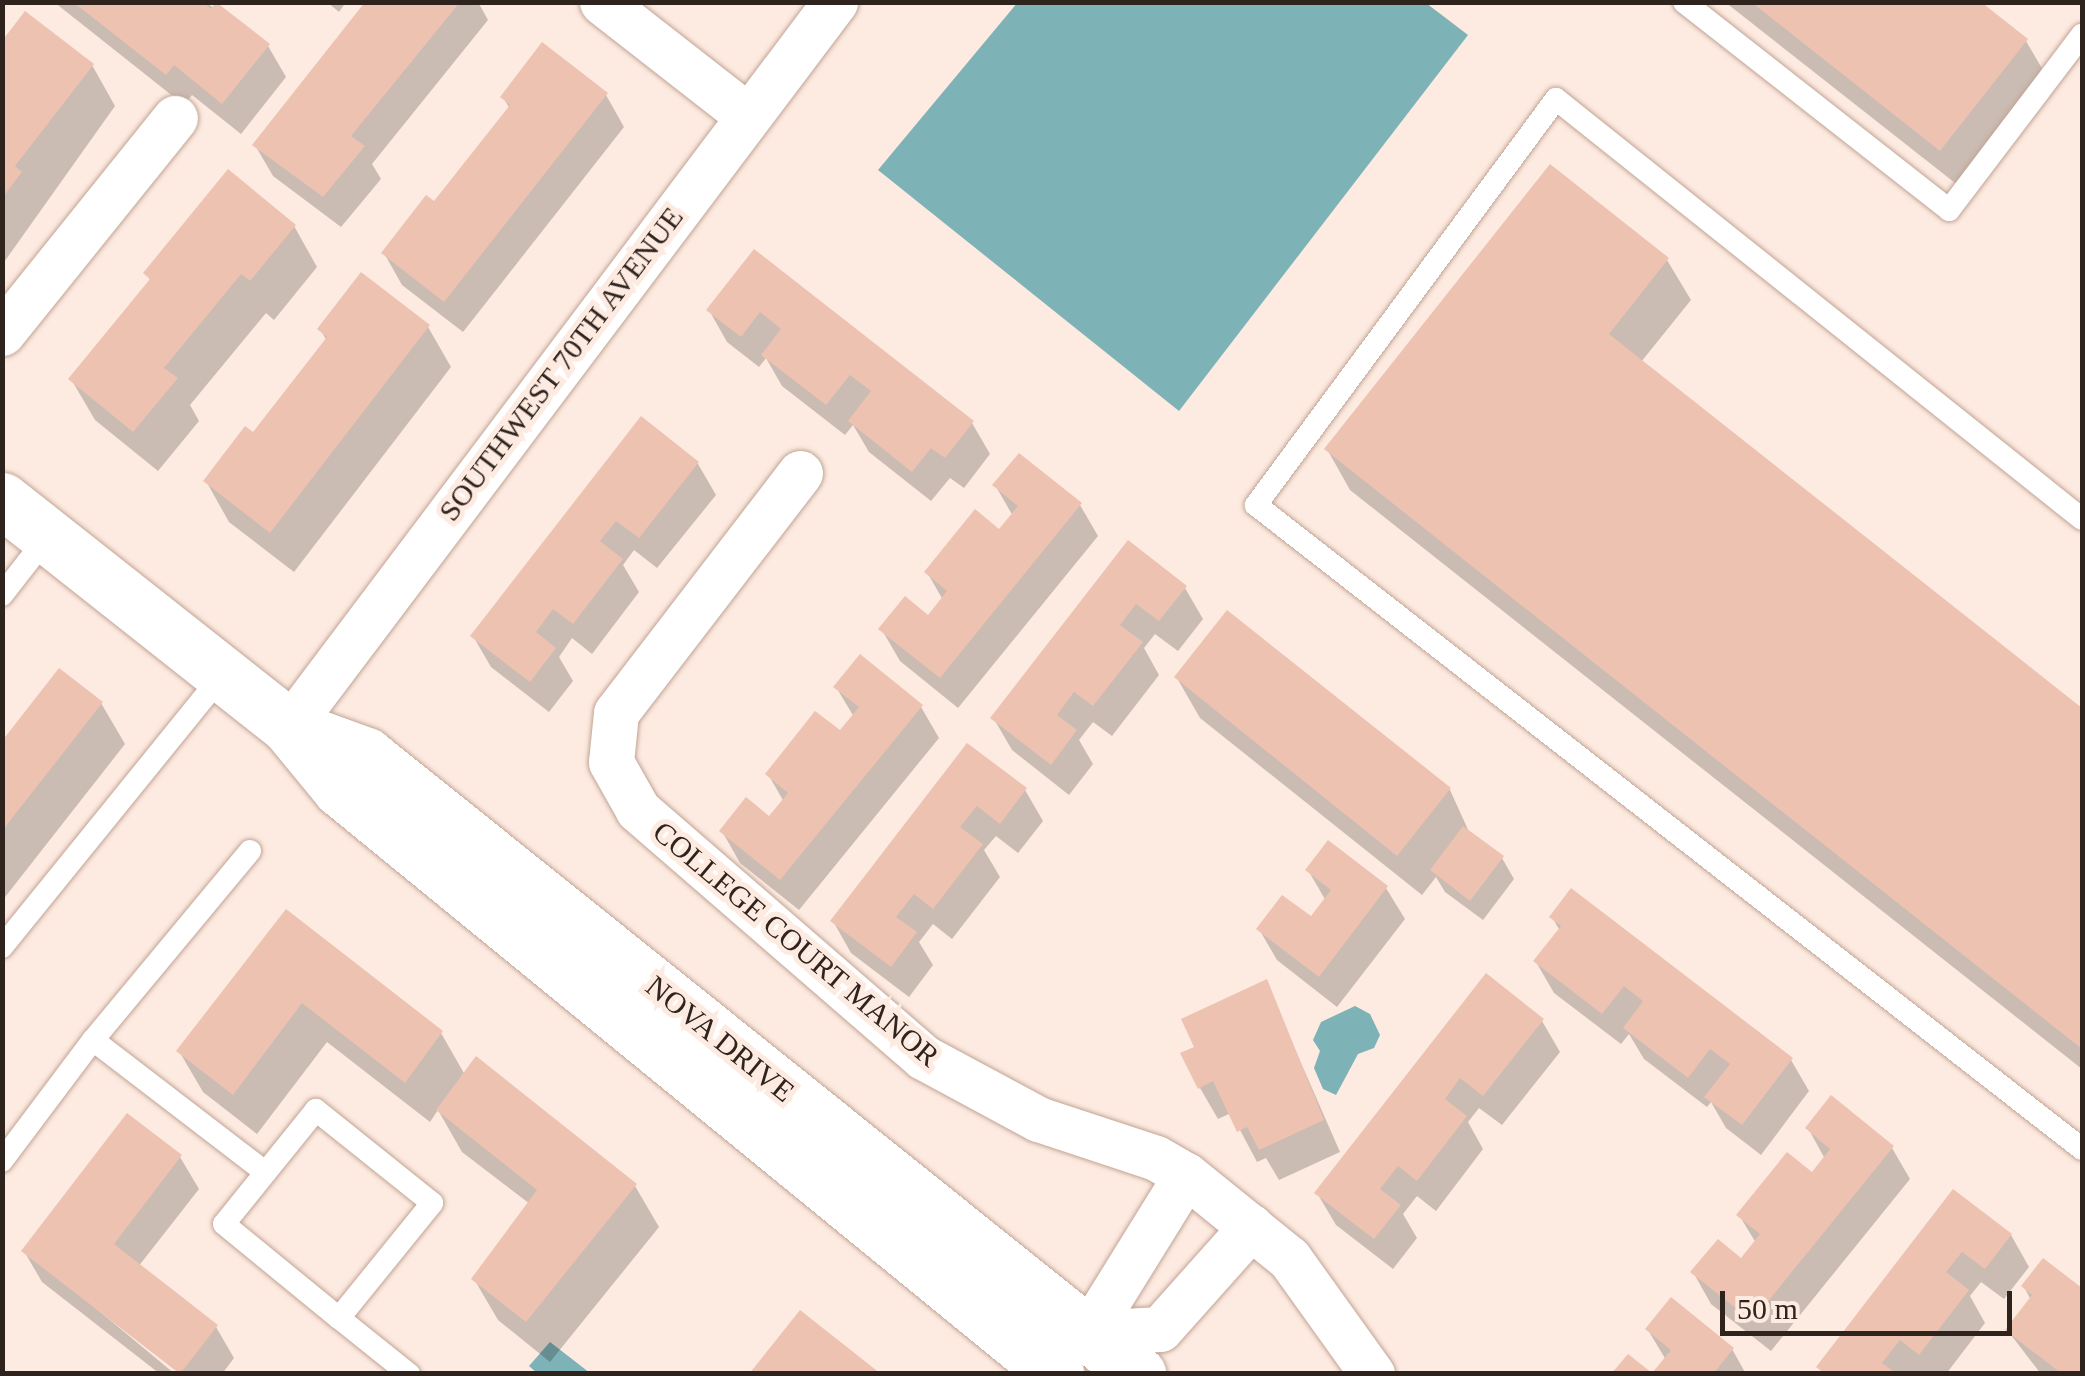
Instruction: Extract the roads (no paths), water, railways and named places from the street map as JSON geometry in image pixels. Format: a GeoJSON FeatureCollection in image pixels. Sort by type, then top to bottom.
{"type":"FeatureCollection","features":[{"type":"Feature","properties":{"kind":"street"},"geometry":{"type":"LineString","coordinates":[[602,2],[748,116]]}},
{"type":"Feature","properties":{"kind":"street","name":"SOUTHWEST 70TH AVENUE"},"geometry":{"type":"LineString","coordinates":[[289,727],[835,2]]}},
{"type":"Feature","properties":{"kind":"street"},"geometry":{"type":"LineString","coordinates":[[2,334],[175,118]]}},
{"type":"Feature","properties":{"kind":"street","name":"COLLEGE COURT MANOR"},"geometry":{"type":"LineString","coordinates":[[800,473],[616,714],[611,762],[638,810],[923,1058],[1038,1120],[1156,1158],[1186,1174],[1289,1258],[1372,1374]]}},
{"type":"Feature","properties":{"kind":"street","name":"NOVA DRIVE"},"geometry":{"type":"LineString","coordinates":[[2,500],[289,727],[340,789],[1064,1363],[1138,1374]]}},
{"type":"Feature","properties":{"kind":"street"},"geometry":{"type":"LineString","coordinates":[[1064,1363],[1186,1174]]}},
{"type":"Feature","properties":{"kind":"street"},"geometry":{"type":"LineString","coordinates":[[1064,1363],[1160,1328],[1251,1227]]}},
{"type":"Feature","properties":{"kind":"lane"},"geometry":{"type":"LineString","coordinates":[[1684,2],[1949,210],[2082,34]]}},
{"type":"Feature","properties":{"kind":"lane"},"geometry":{"type":"LineString","coordinates":[[2082,519],[1556,99],[1256,505],[2082,1148]]}},
{"type":"Feature","properties":{"kind":"lane"},"geometry":{"type":"LineString","coordinates":[[2,595],[48,536]]}},
{"type":"Feature","properties":{"kind":"lane"},"geometry":{"type":"LineString","coordinates":[[2,947],[223,674]]}},
{"type":"Feature","properties":{"kind":"lane"},"geometry":{"type":"LineString","coordinates":[[2,1161],[94,1040],[250,851]]}},
{"type":"Feature","properties":{"kind":"lane"},"geometry":{"type":"LineString","coordinates":[[94,1040],[265,1172]]}},
{"type":"Feature","properties":{"kind":"lane"},"geometry":{"type":"LineString","coordinates":[[340,1318],[432,1203],[316,1110],[224,1224],[408,1374]]}},
{"type":"Feature","properties":{"kind":"water"},"geometry":{"type":"Polygon","coordinates":[[[1018,2],[1426,3],[1468,35],[1179,411],[878,170],[1018,2]]]}},
{"type":"Feature","properties":{"kind":"water"},"geometry":{"type":"Polygon","coordinates":[[[1355,1006],[1370,1014],[1380,1035],[1374,1048],[1358,1054],[1336,1095],[1323,1089],[1314,1068],[1320,1051],[1313,1040],[1321,1022],[1355,1006]]]}},
{"type":"Feature","properties":{"kind":"water"},"geometry":{"type":"Polygon","coordinates":[[[550,1342],[590,1373],[537,1373],[529,1366],[550,1342]]]}}]}
